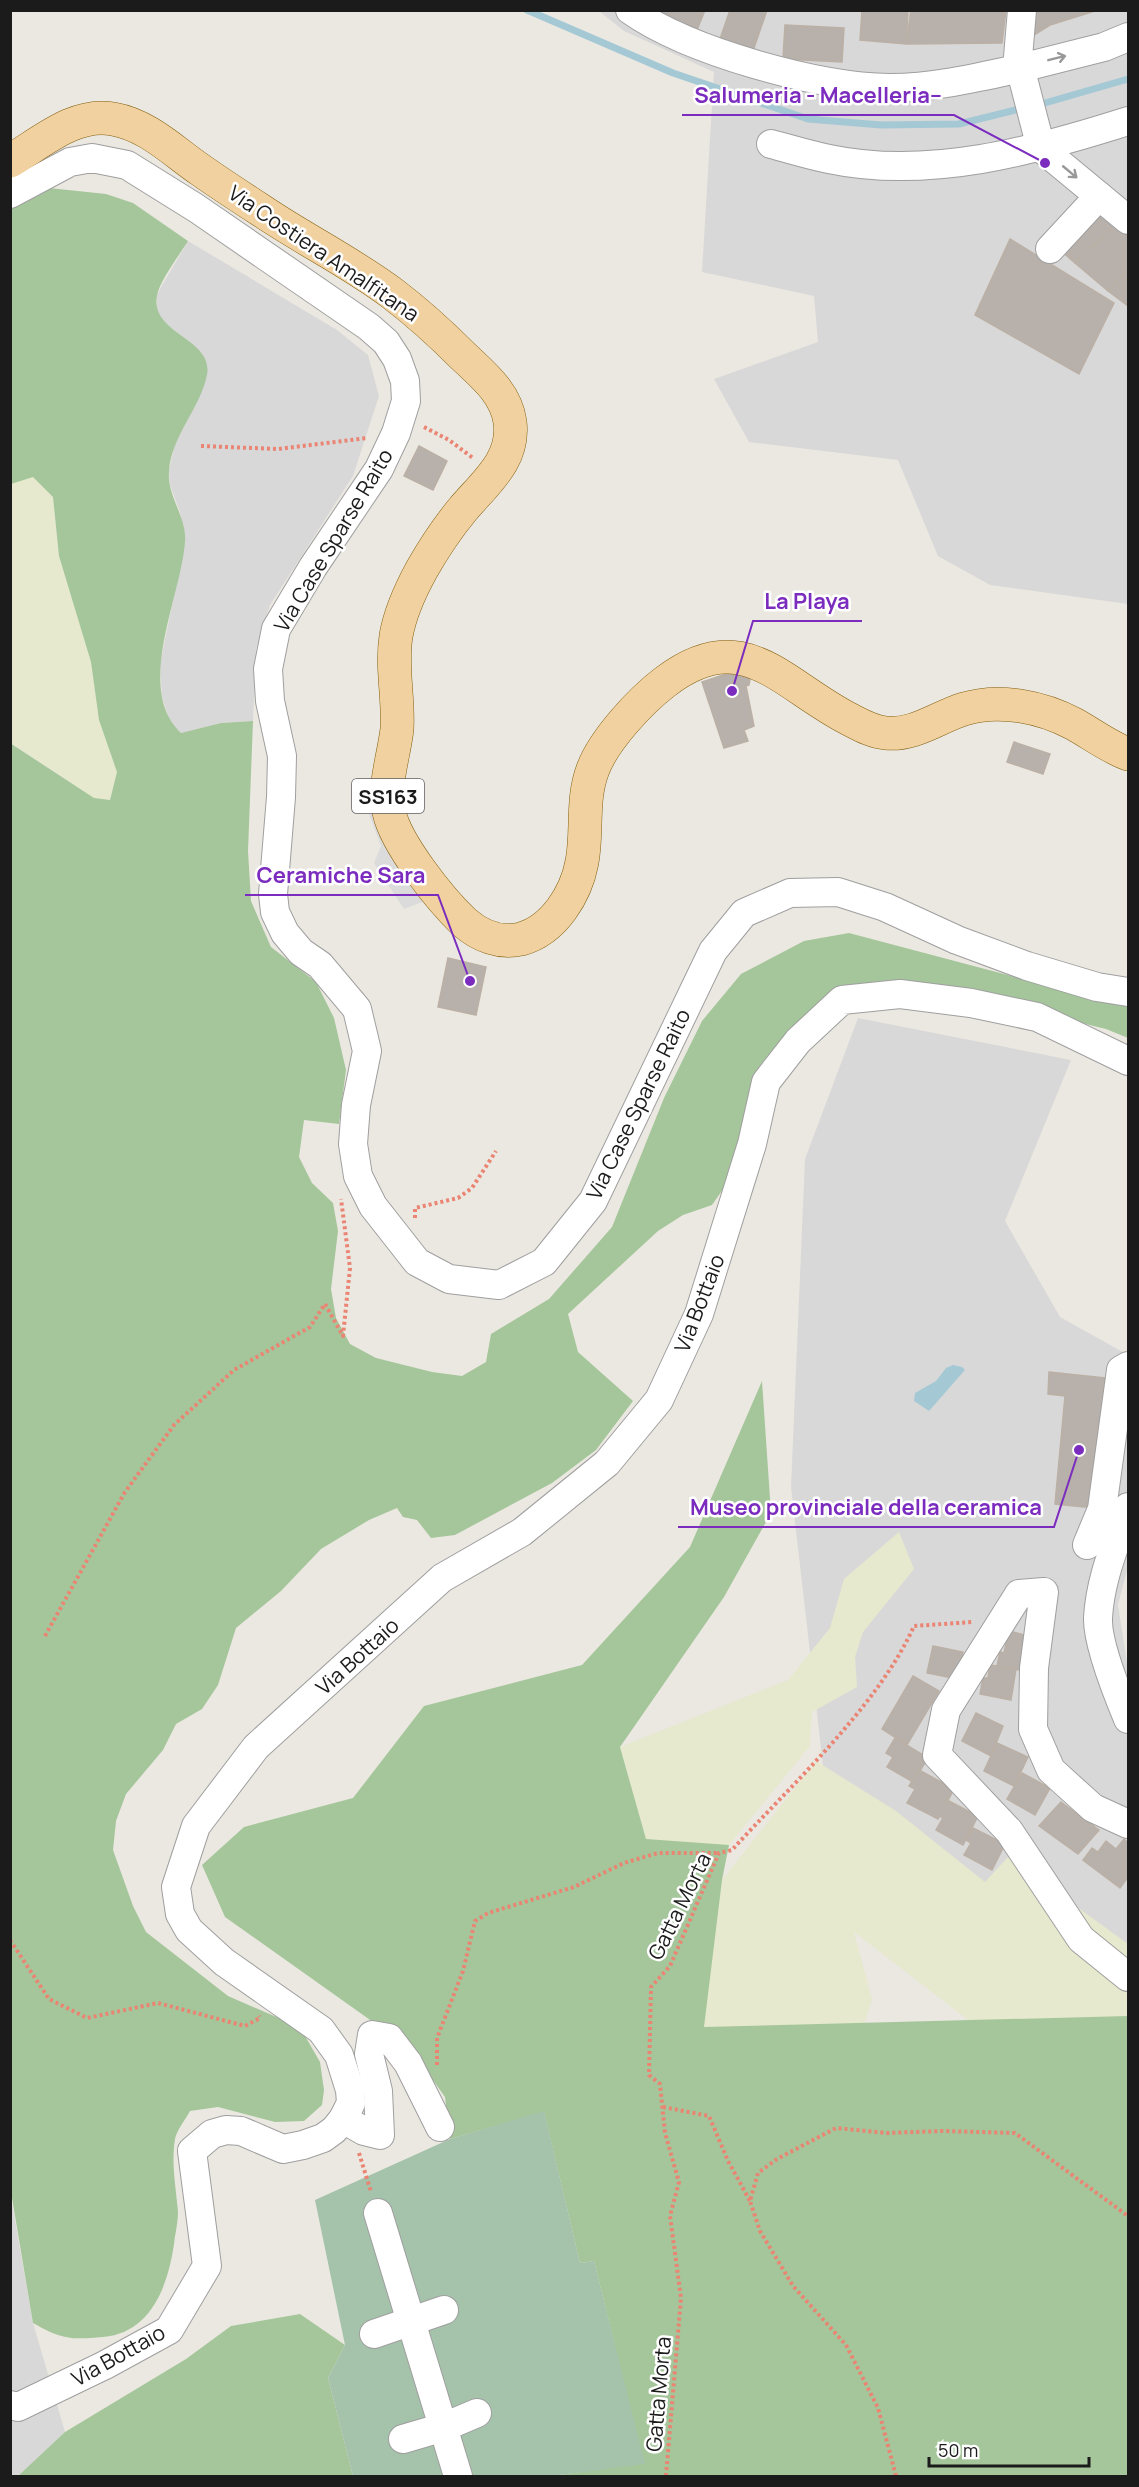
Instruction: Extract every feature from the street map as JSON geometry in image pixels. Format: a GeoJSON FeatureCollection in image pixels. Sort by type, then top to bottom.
{"type":"FeatureCollection","features":[{"type":"Feature","properties":{"kind":"main road","name":"Via Costiera Amalfitana"},"geometry":{"type":"LineString","coordinates":[[10,160],[79,121],[97,118],[128,123],[148,132],[264,213],[337,256],[394,294],[481,372],[506,403],[511,437],[501,466],[493,478],[461,511],[439,543],[422,571],[400,620],[396,639],[397,728],[388,800],[393,825],[405,848],[456,914],[471,928],[485,936],[504,941],[516,940],[543,928],[556,917],[569,897],[582,861],[587,789],[600,755],[651,694],[697,661],[736,655],[744,657],[770,670],[841,715],[865,727],[888,734],[917,729],[965,709],[1000,704],[1037,709],[1048,713],[1070,722],[1128,754]]}},
{"type":"Feature","properties":{"kind":"street"},"geometry":{"type":"LineString","coordinates":[[630,10],[643,19],[710,48],[770,68],[845,85],[892,88],[968,79],[1104,47],[1128,37]]}},
{"type":"Feature","properties":{"kind":"street"},"geometry":{"type":"LineString","coordinates":[[1022,10],[1018,68],[1041,148],[1128,220]]}},
{"type":"Feature","properties":{"kind":"street"},"geometry":{"type":"LineString","coordinates":[[771,144],[831,159],[928,165],[970,161],[1041,148],[1128,121]]}},
{"type":"Feature","properties":{"kind":"street","name":"Via Case Sparse Raito"},"geometry":{"type":"LineString","coordinates":[[10,194],[70,162],[92,158],[110,160],[143,173],[369,327],[386,342],[397,359],[405,381],[406,401],[398,428],[379,469],[313,567],[276,629],[268,669],[270,701],[282,756],[282,797],[273,894],[275,912],[285,933],[301,952],[320,965],[357,1009],[367,1051],[356,1105],[353,1144],[358,1176],[373,1206],[417,1262],[449,1279],[499,1285],[544,1262],[593,1201],[713,951],[744,913],[790,893],[838,892],[885,907],[957,940],[1027,966],[1097,987],[1128,992]]}},
{"type":"Feature","properties":{"kind":"street"},"geometry":{"type":"LineString","coordinates":[[1050,249],[1099,196]]}},
{"type":"Feature","properties":{"kind":"street","name":"Via Bottaio"},"geometry":{"type":"LineString","coordinates":[[10,2405],[18,2407],[105,2365],[169,2330],[207,2266],[192,2151],[213,2134],[226,2130],[241,2131],[284,2149],[350,2131],[350,2090],[339,2055],[321,2030],[224,1962],[189,1930],[180,1914],[176,1887],[196,1826],[256,1747],[442,1578],[522,1532],[606,1462],[659,1400],[699,1314],[752,1144],[766,1082],[798,1041],[842,1000],[900,994],[971,1004],[1037,1017],[1128,1061]]}},
{"type":"Feature","properties":{"kind":"street"},"geometry":{"type":"LineString","coordinates":[[1087,1545],[1102,1509],[1121,1371],[1128,1366]]}},
{"type":"Feature","properties":{"kind":"street"},"geometry":{"type":"LineString","coordinates":[[1128,1507],[1105,1574],[1098,1620],[1113,1684],[1128,1719]]}},
{"type":"Feature","properties":{"kind":"street"},"geometry":{"type":"LineString","coordinates":[[1128,1824],[1093,1808],[1051,1770],[1033,1729],[1034,1668],[1044,1592],[1019,1594],[946,1710],[937,1755],[1009,1830],[1081,1939],[1128,1977]]}},
{"type":"Feature","properties":{"kind":"street"},"geometry":{"type":"LineString","coordinates":[[350,2131],[364,2131],[380,2135],[378,2091],[369,2054],[372,2035],[389,2038],[408,2062],[434,2114]]}},
{"type":"Feature","properties":{"kind":"street"},"geometry":{"type":"LineString","coordinates":[[378,2213],[458,2476]]}},
{"type":"Feature","properties":{"kind":"street"},"geometry":{"type":"LineString","coordinates":[[375,2334],[444,2310]]}},
{"type":"Feature","properties":{"kind":"street"},"geometry":{"type":"LineString","coordinates":[[403,2439],[444,2427],[477,2413]]}},
{"type":"Feature","properties":{"kind":"path"},"geometry":{"type":"LineString","coordinates":[[201,446],[278,449],[398,428],[449,440],[473,456],[481,470],[493,478]]}},
{"type":"Feature","properties":{"kind":"path"},"geometry":{"type":"LineString","coordinates":[[415,1228],[415,1208],[458,1198],[472,1188],[496,1151]]}},
{"type":"Feature","properties":{"kind":"path"},"geometry":{"type":"LineString","coordinates":[[45,1636],[125,1492],[174,1425],[234,1370],[310,1327],[325,1304],[343,1336],[350,1268],[340,1197],[348,1205]]}},
{"type":"Feature","properties":{"kind":"path","name":"Gatta Morta"},"geometry":{"type":"LineString","coordinates":[[666,2476],[681,2298],[670,2216],[679,2182],[665,2133],[660,2084],[649,2075],[651,1987],[670,1966],[719,1853],[732,1850],[859,1711],[904,1648],[914,1626],[975,1622]]}},
{"type":"Feature","properties":{"kind":"path"},"geometry":{"type":"LineString","coordinates":[[434,2114],[437,2038],[463,1971],[475,1921],[488,1912],[574,1887],[624,1863],[658,1853],[719,1853]]}},
{"type":"Feature","properties":{"kind":"path"},"geometry":{"type":"LineString","coordinates":[[10,1940],[49,1999],[87,2019],[158,2003],[244,2026],[260,2018],[256,2010]]}},
{"type":"Feature","properties":{"kind":"path"},"geometry":{"type":"LineString","coordinates":[[663,2107],[709,2116],[728,2161],[750,2201],[760,2231],[793,2286],[846,2345],[878,2408],[896,2476]]}},
{"type":"Feature","properties":{"kind":"path"},"geometry":{"type":"LineString","coordinates":[[750,2201],[758,2173],[777,2159],[836,2128],[887,2133],[953,2131],[1015,2133],[1128,2216]]}},
{"type":"Feature","properties":{"kind":"path"},"geometry":{"type":"LineString","coordinates":[[350,2131],[378,2213]]}},
{"type":"Feature","properties":{"kind":"shaded area"},"geometry":{"type":"Polygon","coordinates":[[[599,11],[1128,11],[1128,604],[990,585],[938,556],[898,460],[749,442],[714,379],[818,342],[814,296],[702,272],[714,72],[624,31],[599,11]]]}},
{"type":"Feature","properties":{"kind":"shaded area"},"geometry":{"type":"Polygon","coordinates":[[[188,241],[337,330],[368,355],[379,396],[353,476],[270,605],[256,649],[253,721],[221,723],[181,733],[170,723],[162,696],[160,665],[185,540],[180,512],[170,485],[169,471],[175,443],[202,387],[197,348],[162,321],[157,309],[157,294],[188,241]]]}},
{"type":"Feature","properties":{"kind":"shaded area"},"geometry":{"type":"Polygon","coordinates":[[[383,811],[430,899],[404,909],[374,863],[381,846],[369,814],[383,811]]]}},
{"type":"Feature","properties":{"kind":"shaded area"},"geometry":{"type":"Polygon","coordinates":[[[858,1018],[1071,1060],[1005,1221],[1060,1317],[1128,1355],[1128,1566],[1118,1605],[1128,1669],[1128,1972],[828,1809],[791,1487],[805,1159],[858,1018]]]}},
{"type":"Feature","properties":{"kind":"shaded area"},"geometry":{"type":"Polygon","coordinates":[[[10,2192],[33,2323],[65,2432],[18,2476],[10,2476],[10,2192]]]}},
{"type":"Feature","properties":{"kind":"green space"},"geometry":{"type":"Polygon","coordinates":[[[49,188],[106,194],[133,203],[188,241],[166,276],[157,296],[157,309],[163,319],[201,352],[207,363],[207,375],[203,387],[175,446],[169,472],[171,490],[183,524],[185,542],[164,642],[161,692],[168,714],[181,733],[221,723],[253,721],[248,851],[251,901],[271,947],[316,982],[334,1018],[346,1070],[339,1124],[304,1120],[299,1157],[312,1183],[333,1203],[338,1231],[331,1289],[336,1318],[350,1344],[376,1358],[432,1372],[462,1376],[486,1362],[491,1334],[549,1299],[612,1227],[664,1098],[702,1021],[741,974],[804,941],[849,933],[1128,1007],[1128,1038],[1106,1029],[1024,1009],[823,1003],[789,1029],[751,1106],[728,1182],[712,1205],[683,1215],[658,1231],[568,1314],[578,1352],[633,1401],[596,1450],[552,1483],[455,1535],[431,1538],[417,1520],[403,1517],[397,1508],[369,1520],[321,1549],[281,1591],[236,1628],[218,1685],[202,1709],[176,1724],[163,1750],[126,1794],[116,1821],[113,1850],[133,1906],[146,1932],[228,1996],[281,2019],[305,2036],[320,2062],[324,2090],[322,2105],[304,2121],[275,2122],[218,2107],[190,2111],[175,2139],[174,2166],[178,2220],[171,2260],[162,2291],[145,2317],[134,2327],[120,2334],[82,2338],[59,2335],[33,2323],[11,2192],[10,743],[94,798],[110,800],[117,772],[99,720],[91,662],[59,556],[53,497],[33,477],[11,484],[11,206],[49,188]]]}},
{"type":"Feature","properties":{"kind":"green space"},"geometry":{"type":"Polygon","coordinates":[[[33,476],[53,497],[59,556],[91,662],[99,720],[117,772],[110,800],[94,798],[11,743],[10,484],[33,476]]]}},
{"type":"Feature","properties":{"kind":"green space"},"geometry":{"type":"Polygon","coordinates":[[[762,1381],[771,1513],[724,1597],[620,1747],[646,1839],[729,1845],[722,1880],[704,2027],[1128,2016],[1128,2476],[552,2476],[644,2463],[594,2261],[580,2263],[544,2112],[450,2139],[445,2097],[411,2049],[225,1917],[202,1865],[244,1827],[353,1798],[424,1706],[582,1665],[690,1547],[762,1381]]]}},
{"type":"Feature","properties":{"kind":"green space"},"geometry":{"type":"Polygon","coordinates":[[[899,1532],[914,1569],[863,1632],[855,1657],[857,1687],[812,1712],[810,1746],[729,1845],[648,1846],[620,1747],[788,1680],[830,1628],[844,1579],[899,1532]]]}},
{"type":"Feature","properties":{"kind":"green space"},"geometry":{"type":"Polygon","coordinates":[[[816,1761],[896,1811],[985,1882],[1008,1857],[1128,1944],[1128,2089],[1103,2124],[854,1932],[872,1999],[857,2048],[703,2028],[722,1880],[816,1761]]]}},
{"type":"Feature","properties":{"kind":"green space"},"geometry":{"type":"Polygon","coordinates":[[[544,2111],[580,2263],[594,2261],[645,2464],[552,2476],[353,2476],[328,2378],[345,2345],[315,2200],[450,2139],[544,2111]]]}},
{"type":"Feature","properties":{"kind":"green space"},"geometry":{"type":"Polygon","coordinates":[[[300,2314],[345,2345],[328,2378],[353,2476],[18,2476],[65,2432],[186,2359],[231,2326],[300,2314]]]}},
{"type":"Feature","properties":{"kind":"water"},"geometry":{"type":"Polygon","coordinates":[[[953,1365],[965,1370],[929,1411],[914,1401],[915,1393],[936,1381],[946,1368],[953,1365]]]}},
{"type":"Feature","properties":{"kind":"building"},"geometry":{"type":"Polygon","coordinates":[[[650,10],[705,10],[697,30],[650,10]]]}},
{"type":"Feature","properties":{"kind":"building"},"geometry":{"type":"Polygon","coordinates":[[[730,10],[767,10],[753,51],[720,39],[730,10]]]}},
{"type":"Feature","properties":{"kind":"building"},"geometry":{"type":"Polygon","coordinates":[[[862,10],[908,10],[906,44],[860,40],[862,10]]]}},
{"type":"Feature","properties":{"kind":"building"},"geometry":{"type":"Polygon","coordinates":[[[911,10],[1006,10],[1002,43],[906,44],[911,10]]]}},
{"type":"Feature","properties":{"kind":"building"},"geometry":{"type":"Polygon","coordinates":[[[1031,10],[1098,10],[1050,25],[1029,38],[1031,10]]]}},
{"type":"Feature","properties":{"kind":"building"},"geometry":{"type":"Polygon","coordinates":[[[785,25],[844,28],[842,62],[783,59],[785,25]]]}},
{"type":"Feature","properties":{"kind":"building"},"geometry":{"type":"Polygon","coordinates":[[[1098,203],[1118,222],[1075,263],[1059,249],[1098,203]]]}},
{"type":"Feature","properties":{"kind":"building"},"geometry":{"type":"Polygon","coordinates":[[[1118,222],[1128,229],[1128,269],[1108,291],[1075,263],[1118,222]]]}},
{"type":"Feature","properties":{"kind":"building"},"geometry":{"type":"Polygon","coordinates":[[[1010,239],[1114,303],[1079,374],[975,315],[1010,239]]]}},
{"type":"Feature","properties":{"kind":"building"},"geometry":{"type":"Polygon","coordinates":[[[1128,269],[1128,306],[1108,291],[1128,269]]]}},
{"type":"Feature","properties":{"kind":"building"},"geometry":{"type":"Polygon","coordinates":[[[419,446],[447,461],[433,490],[404,476],[419,446]]]}},
{"type":"Feature","properties":{"kind":"building"},"geometry":{"type":"Polygon","coordinates":[[[738,670],[751,673],[749,685],[746,686],[754,726],[744,730],[748,741],[724,748],[702,682],[738,670]]]}},
{"type":"Feature","properties":{"kind":"building"},"geometry":{"type":"Polygon","coordinates":[[[1014,742],[1050,754],[1043,774],[1007,762],[1014,742]]]}},
{"type":"Feature","properties":{"kind":"building"},"geometry":{"type":"Polygon","coordinates":[[[448,958],[486,967],[476,1015],[438,1007],[448,958]]]}},
{"type":"Feature","properties":{"kind":"building"},"geometry":{"type":"Polygon","coordinates":[[[1049,1372],[1105,1378],[1094,1508],[1055,1504],[1065,1396],[1048,1394],[1049,1372]]]}},
{"type":"Feature","properties":{"kind":"building"},"geometry":{"type":"Polygon","coordinates":[[[1009,1631],[1032,1637],[1024,1671],[997,1666],[1000,1652],[1004,1653],[1009,1631]]]}},
{"type":"Feature","properties":{"kind":"building"},"geometry":{"type":"Polygon","coordinates":[[[933,1646],[963,1652],[958,1679],[927,1673],[933,1646]]]}},
{"type":"Feature","properties":{"kind":"building"},"geometry":{"type":"Polygon","coordinates":[[[990,1665],[1016,1669],[1011,1700],[980,1694],[983,1678],[988,1678],[990,1665]]]}},
{"type":"Feature","properties":{"kind":"building"},"geometry":{"type":"Polygon","coordinates":[[[913,1676],[939,1691],[907,1745],[882,1729],[913,1676]]]}},
{"type":"Feature","properties":{"kind":"building"},"geometry":{"type":"Polygon","coordinates":[[[976,1713],[1003,1726],[991,1756],[962,1741],[976,1713]]]}},
{"type":"Feature","properties":{"kind":"building"},"geometry":{"type":"Polygon","coordinates":[[[895,1738],[928,1758],[913,1782],[887,1767],[893,1757],[886,1753],[895,1738]]]}},
{"type":"Feature","properties":{"kind":"building"},"geometry":{"type":"Polygon","coordinates":[[[997,1743],[1028,1757],[1014,1786],[984,1771],[997,1743]]]}},
{"type":"Feature","properties":{"kind":"building"},"geometry":{"type":"Polygon","coordinates":[[[919,1770],[954,1789],[938,1819],[907,1803],[915,1789],[909,1786],[919,1770]]]}},
{"type":"Feature","properties":{"kind":"building"},"geometry":{"type":"Polygon","coordinates":[[[1022,1773],[1050,1788],[1035,1815],[1007,1799],[1022,1773]]]}},
{"type":"Feature","properties":{"kind":"building"},"geometry":{"type":"Polygon","coordinates":[[[947,1800],[978,1816],[963,1845],[936,1830],[943,1818],[939,1816],[947,1800]]]}},
{"type":"Feature","properties":{"kind":"building"},"geometry":{"type":"Polygon","coordinates":[[[1061,1802],[1099,1830],[1078,1854],[1039,1826],[1061,1802]]]}},
{"type":"Feature","properties":{"kind":"building"},"geometry":{"type":"Polygon","coordinates":[[[973,1828],[1005,1844],[992,1870],[964,1855],[971,1843],[966,1840],[973,1828]]]}},
{"type":"Feature","properties":{"kind":"building"},"geometry":{"type":"Polygon","coordinates":[[[1124,1839],[1128,1843],[1128,1877],[1120,1888],[1083,1860],[1092,1848],[1098,1852],[1106,1841],[1116,1849],[1124,1839]]]}},
{"type":"Feature","properties":{"kind":"waterway"},"geometry":{"type":"LineString","coordinates":[[527,10],[673,73],[808,119],[881,125],[959,124],[1024,108]]}},
{"type":"Feature","properties":{"kind":"waterway"},"geometry":{"type":"LineString","coordinates":[[1038,105],[1128,79]]}},
{"type":"Feature","properties":{"kind":"place","name":"Salumeria - Macelleria--"},"geometry":{"type":"Point","coordinates":[1045,163]}},
{"type":"Feature","properties":{"kind":"place","name":"La Playa"},"geometry":{"type":"Point","coordinates":[732,691]}},
{"type":"Feature","properties":{"kind":"place","name":"Ceramiche Sara"},"geometry":{"type":"Point","coordinates":[470,981]}},
{"type":"Feature","properties":{"kind":"place","name":"Museo provinciale della ceramica"},"geometry":{"type":"Point","coordinates":[1079,1450]}}]}
